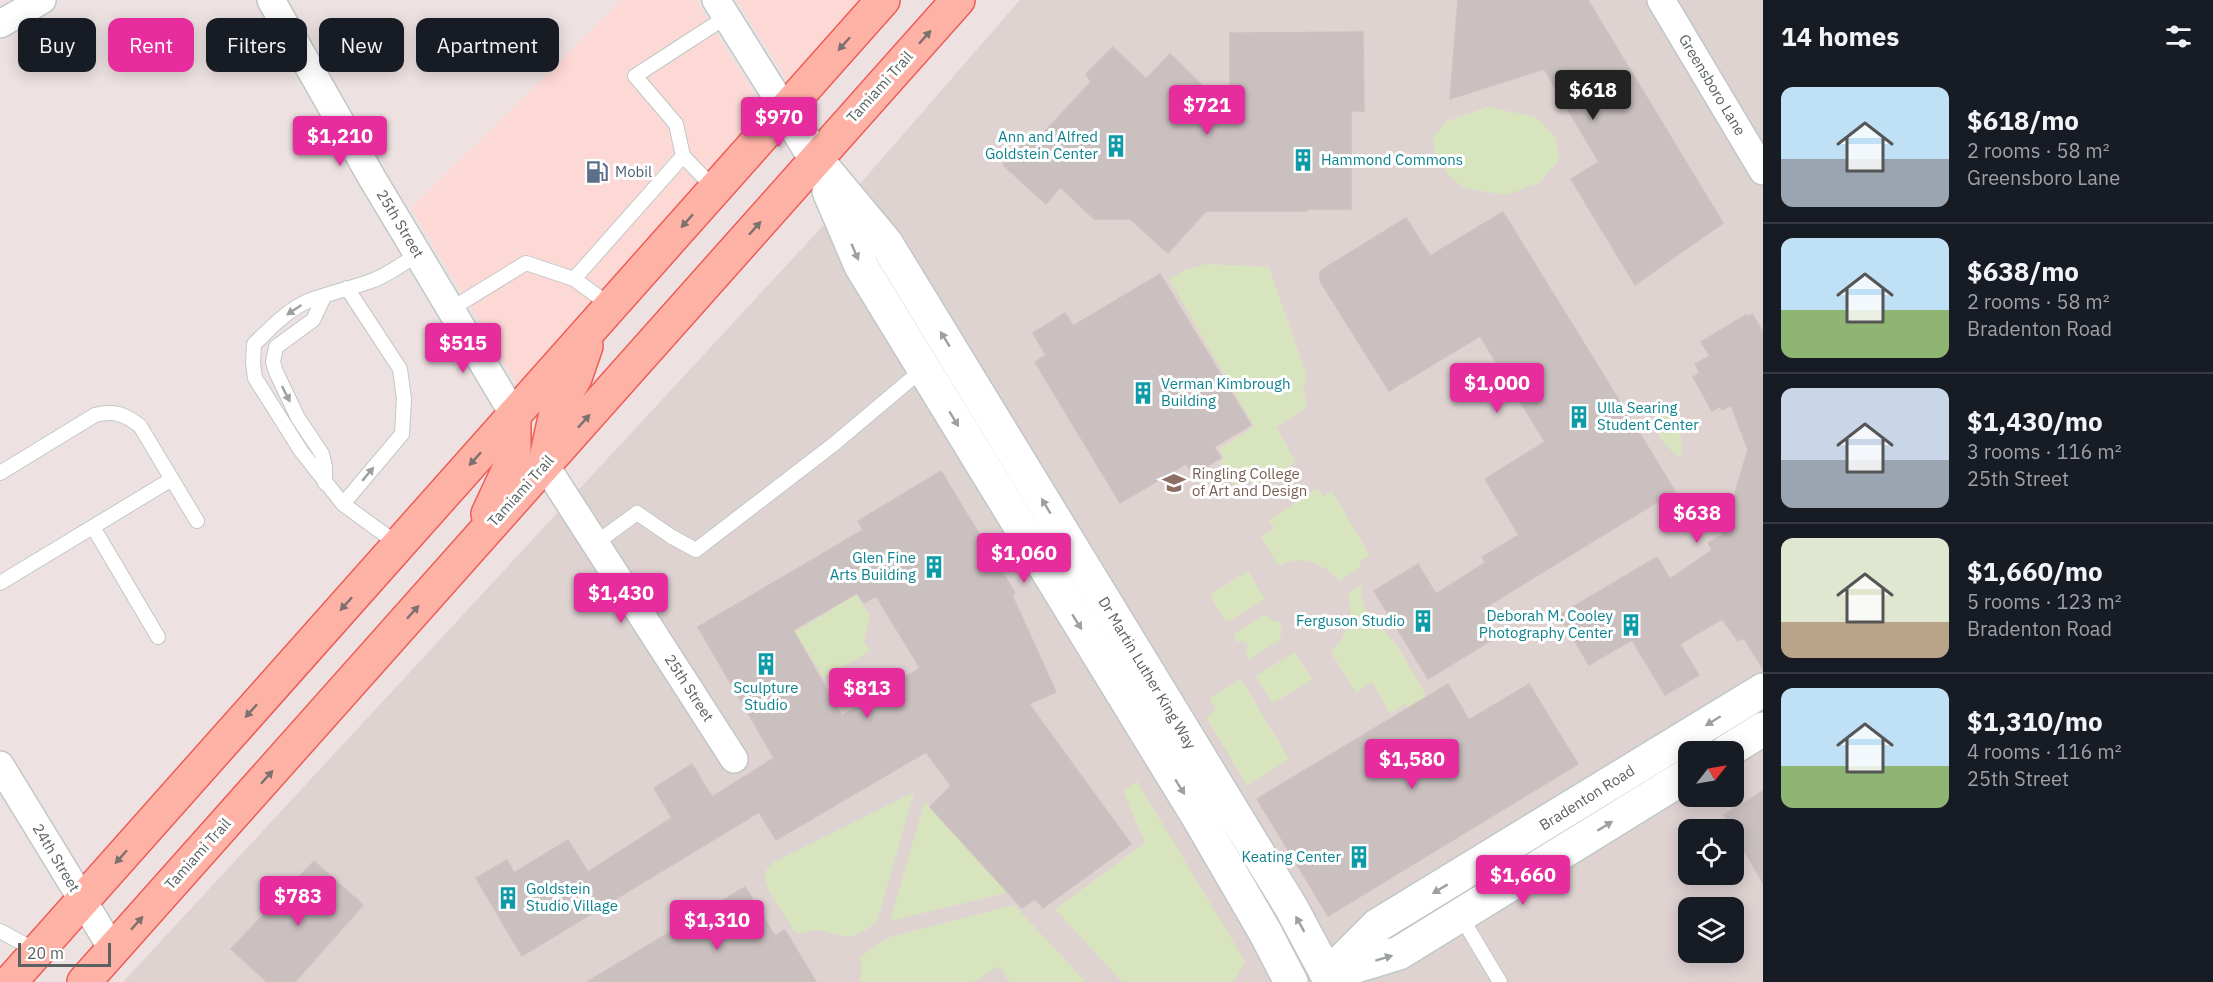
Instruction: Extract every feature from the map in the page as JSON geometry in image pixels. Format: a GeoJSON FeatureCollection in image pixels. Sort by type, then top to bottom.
{"type":"FeatureCollection","features":[{"type":"Feature","properties":{"kind":"main road"},"geometry":{"type":"LineString","coordinates":[[10,982],[883,0]]}},
{"type":"Feature","properties":{"kind":"main road","name":"Tamiami Trail"},"geometry":{"type":"LineString","coordinates":[[84,982],[958,0]]}},
{"type":"Feature","properties":{"kind":"main road"},"geometry":{"type":"LineString","coordinates":[[545,465],[558,408],[575,378],[602,317]]}},
{"type":"Feature","properties":{"kind":"main road"},"geometry":{"type":"LineString","coordinates":[[473,545],[514,458],[514,415]]}},
{"type":"Feature","properties":{"kind":"street"},"geometry":{"type":"LineString","coordinates":[[0,24],[42,0]]}},
{"type":"Feature","properties":{"kind":"street","name":"25th Street"},"geometry":{"type":"LineString","coordinates":[[271,0],[372,178],[514,415]]}},
{"type":"Feature","properties":{"kind":"street","name":"Greensboro Lane"},"geometry":{"type":"LineString","coordinates":[[1661,0],[1763,171]]}},
{"type":"Feature","properties":{"kind":"street"},"geometry":{"type":"LineString","coordinates":[[721,8],[785,110]]}},
{"type":"Feature","properties":{"kind":"street","name":"Dr Martin Luther King Way"},"geometry":{"type":"LineString","coordinates":[[785,110],[816,159],[886,243],[1291,907],[1325,980]]}},
{"type":"Feature","properties":{"kind":"street","name":"Dr Martin Luther King Way"},"geometry":{"type":"LineString","coordinates":[[816,159],[861,266],[1200,820],[1265,932],[1291,982]]}},
{"type":"Feature","properties":{"kind":"street","name":"25th Street"},"geometry":{"type":"LineString","coordinates":[[545,465],[734,759]]}},
{"type":"Feature","properties":{"kind":"street","name":"Bradenton Road"},"geometry":{"type":"LineString","coordinates":[[1325,980],[1378,926],[1763,690]]}},
{"type":"Feature","properties":{"kind":"street"},"geometry":{"type":"LineString","coordinates":[[1744,741],[1763,729]]}},
{"type":"Feature","properties":{"kind":"street","name":"24th Street"},"geometry":{"type":"LineString","coordinates":[[0,765],[113,950]]}},
{"type":"Feature","properties":{"kind":"street"},"geometry":{"type":"LineString","coordinates":[[1325,980],[1399,953],[1678,781]]}},
{"type":"Feature","properties":{"kind":"lane"},"geometry":{"type":"LineString","coordinates":[[715,189],[683,156],[676,124],[635,76],[721,8]]}},
{"type":"Feature","properties":{"kind":"lane"},"geometry":{"type":"LineString","coordinates":[[574,279],[683,156]]}},
{"type":"Feature","properties":{"kind":"lane"},"geometry":{"type":"LineString","coordinates":[[399,545],[343,504],[301,451],[255,378],[254,344],[276,323],[307,302],[375,279],[418,254]]}},
{"type":"Feature","properties":{"kind":"lane"},"geometry":{"type":"LineString","coordinates":[[451,309],[526,263],[574,279],[602,317]]}},
{"type":"Feature","properties":{"kind":"lane"},"geometry":{"type":"LineString","coordinates":[[343,504],[402,434],[405,399],[400,369],[347,288]]}},
{"type":"Feature","properties":{"kind":"lane"},"geometry":{"type":"LineString","coordinates":[[324,297],[313,320],[276,347],[273,362],[298,418],[322,454],[325,483]]}},
{"type":"Feature","properties":{"kind":"lane"},"geometry":{"type":"LineString","coordinates":[[596,543],[637,513],[696,550],[834,444],[923,369]]}},
{"type":"Feature","properties":{"kind":"lane"},"geometry":{"type":"LineString","coordinates":[[0,473],[95,415],[108,412],[130,418],[140,426],[197,521]]}},
{"type":"Feature","properties":{"kind":"lane"},"geometry":{"type":"LineString","coordinates":[[0,583],[172,479]]}},
{"type":"Feature","properties":{"kind":"lane"},"geometry":{"type":"LineString","coordinates":[[93,526],[158,637]]}},
{"type":"Feature","properties":{"kind":"lane"},"geometry":{"type":"LineString","coordinates":[[1460,915],[1500,982]]}},
{"type":"Feature","properties":{"kind":"lane"},"geometry":{"type":"LineString","coordinates":[[0,930],[37,951]]}},
{"type":"Feature","properties":{"kind":"shaded area"},"geometry":{"type":"Polygon","coordinates":[[[622,0],[696,0],[764,110],[587,309],[581,308],[577,320],[518,386],[411,208],[549,72],[559,72],[559,62],[622,0]]]}},
{"type":"Feature","properties":{"kind":"shaded area"},"geometry":{"type":"Polygon","coordinates":[[[737,0],[861,0],[788,82],[737,0]]]}},
{"type":"Feature","properties":{"kind":"shaded area","name":"Ringling College of Art and Design"},"geometry":{"type":"Polygon","coordinates":[[[1020,0],[1763,0],[1763,982],[123,982],[833,215],[1020,0]]]}},
{"type":"Feature","properties":{"kind":"green space"},"geometry":{"type":"Polygon","coordinates":[[[1488,107],[1536,117],[1556,138],[1559,160],[1539,183],[1506,195],[1464,188],[1447,174],[1435,154],[1433,137],[1447,121],[1488,107]]]}},
{"type":"Feature","properties":{"kind":"green space"},"geometry":{"type":"Polygon","coordinates":[[[1207,264],[1269,267],[1307,377],[1303,388],[1307,407],[1276,427],[1296,462],[1255,488],[1248,478],[1234,486],[1219,463],[1224,458],[1219,449],[1254,426],[1169,279],[1184,270],[1207,264]]]}},
{"type":"Feature","properties":{"kind":"green space"},"geometry":{"type":"Polygon","coordinates":[[[1655,407],[1673,422],[1680,433],[1681,457],[1659,437],[1655,424],[1655,407]]]}},
{"type":"Feature","properties":{"kind":"green space"},"geometry":{"type":"Polygon","coordinates":[[[1318,488],[1323,497],[1332,491],[1370,556],[1359,561],[1361,567],[1340,581],[1326,569],[1312,562],[1287,562],[1278,566],[1261,536],[1274,528],[1269,520],[1318,488]]]}},
{"type":"Feature","properties":{"kind":"green space"},"geometry":{"type":"Polygon","coordinates":[[[832,565],[847,579],[870,616],[864,641],[870,651],[824,678],[795,632],[851,598],[832,565]]]}},
{"type":"Feature","properties":{"kind":"green space"},"geometry":{"type":"Polygon","coordinates":[[[1248,571],[1265,599],[1226,623],[1210,595],[1248,571]]]}},
{"type":"Feature","properties":{"kind":"green space"},"geometry":{"type":"Polygon","coordinates":[[[1362,585],[1361,597],[1365,608],[1398,647],[1432,706],[1414,718],[1405,704],[1390,714],[1372,682],[1356,693],[1331,652],[1342,639],[1348,625],[1350,602],[1348,593],[1362,585]]]}},
{"type":"Feature","properties":{"kind":"green space"},"geometry":{"type":"Polygon","coordinates":[[[1266,614],[1271,620],[1280,622],[1282,627],[1279,633],[1282,639],[1248,660],[1245,654],[1247,644],[1243,641],[1237,642],[1233,635],[1266,614]]]}},
{"type":"Feature","properties":{"kind":"green space"},"geometry":{"type":"Polygon","coordinates":[[[1295,652],[1312,680],[1273,703],[1256,676],[1295,652]]]}},
{"type":"Feature","properties":{"kind":"green space"},"geometry":{"type":"Polygon","coordinates":[[[1241,679],[1289,759],[1247,785],[1206,717],[1216,709],[1209,698],[1241,679]]]}},
{"type":"Feature","properties":{"kind":"green space"},"geometry":{"type":"Polygon","coordinates":[[[1137,781],[1245,961],[1234,982],[1122,982],[1055,909],[1145,843],[1123,791],[1137,781]]]}},
{"type":"Feature","properties":{"kind":"green space"},"geometry":{"type":"Polygon","coordinates":[[[914,792],[877,922],[851,936],[822,930],[799,934],[794,931],[766,884],[765,874],[768,867],[914,792]]]}},
{"type":"Feature","properties":{"kind":"green space"},"geometry":{"type":"Polygon","coordinates":[[[925,801],[1010,892],[890,921],[925,801]]]}},
{"type":"Feature","properties":{"kind":"green space"},"geometry":{"type":"Polygon","coordinates":[[[1014,905],[1086,982],[1009,982],[999,966],[973,982],[860,982],[862,968],[860,957],[890,937],[1014,905]]]}},
{"type":"Feature","properties":{"kind":"building"},"geometry":{"type":"Polygon","coordinates":[[[1458,0],[1588,0],[1723,223],[1635,285],[1571,179],[1599,162],[1544,69],[1450,99],[1458,0]]]}},
{"type":"Feature","properties":{"kind":"building"},"geometry":{"type":"Polygon","coordinates":[[[1363,32],[1364,111],[1351,111],[1351,209],[1206,211],[1168,253],[1130,219],[1094,219],[1060,187],[1046,204],[1003,165],[1029,137],[1035,142],[1091,82],[1086,74],[1113,47],[1146,79],[1170,54],[1230,112],[1230,33],[1363,32]]]}},
{"type":"Feature","properties":{"kind":"building","name":"Ulla Searing Student Center"},"geometry":{"type":"Polygon","coordinates":[[[1503,212],[1675,491],[1481,610],[1497,637],[1428,679],[1374,591],[1418,564],[1436,594],[1485,563],[1482,557],[1519,535],[1485,479],[1545,442],[1480,336],[1389,391],[1320,281],[1320,271],[1406,218],[1430,256],[1503,212]]]}},
{"type":"Feature","properties":{"kind":"building","name":"Verman Kimbrough Building"},"geometry":{"type":"Polygon","coordinates":[[[1160,274],[1251,425],[1214,447],[1221,458],[1193,474],[1186,464],[1120,503],[1035,362],[1046,355],[1033,333],[1065,313],[1073,326],[1160,274]]]}},
{"type":"Feature","properties":{"kind":"building"},"geometry":{"type":"Polygon","coordinates":[[[1752,314],[1763,332],[1763,669],[1744,638],[1738,641],[1722,619],[1680,644],[1699,675],[1665,695],[1632,640],[1589,665],[1559,615],[1657,557],[1670,579],[1712,550],[1708,543],[1722,535],[1748,450],[1731,405],[1722,410],[1720,406],[1712,411],[1693,377],[1700,373],[1695,364],[1710,356],[1701,342],[1746,315],[1748,317],[1752,314]]]}},
{"type":"Feature","properties":{"kind":"building"},"geometry":{"type":"Polygon","coordinates":[[[941,471],[1015,593],[1012,595],[1056,692],[1029,704],[1131,844],[1043,908],[1035,899],[1022,908],[930,807],[951,786],[926,752],[776,840],[759,812],[522,956],[476,878],[507,860],[514,873],[568,840],[588,872],[672,818],[654,788],[692,764],[712,797],[774,758],[698,627],[863,530],[858,521],[941,471]],[[857,593],[793,630],[842,716],[920,668],[876,596],[864,603],[857,593]]]}},
{"type":"Feature","properties":{"kind":"building","name":"Keating Center"},"geometry":{"type":"Polygon","coordinates":[[[1448,684],[1469,720],[1529,684],[1578,764],[1328,916],[1257,799],[1448,684]]]}},
{"type":"Feature","properties":{"kind":"building"},"geometry":{"type":"Polygon","coordinates":[[[1763,791],[1763,883],[1744,850],[1744,819],[1726,819],[1724,815],[1737,807],[1744,807],[1744,803],[1763,791]]]}},
{"type":"Feature","properties":{"kind":"building"},"geometry":{"type":"Polygon","coordinates":[[[314,861],[363,905],[295,982],[267,982],[231,949],[314,861]]]}},
{"type":"Feature","properties":{"kind":"building"},"geometry":{"type":"Polygon","coordinates":[[[745,887],[775,936],[785,930],[816,982],[587,982],[745,887]]]}},
{"type":"Feature","properties":{"kind":"place","name":"Ann and Alfred Goldstein Center"},"geometry":{"type":"Point","coordinates":[1116,146]}},
{"type":"Feature","properties":{"kind":"place","name":"Hammond Commons"},"geometry":{"type":"Point","coordinates":[1303,160]}},
{"type":"Feature","properties":{"kind":"place","name":"Mobil"},"geometry":{"type":"Point","coordinates":[597,172]}},
{"type":"Feature","properties":{"kind":"place","name":"Verman Kimbrough Building"},"geometry":{"type":"Point","coordinates":[1143,393]}},
{"type":"Feature","properties":{"kind":"place","name":"Ulla Searing Student Center"},"geometry":{"type":"Point","coordinates":[1579,417]}},
{"type":"Feature","properties":{"kind":"place","name":"Ringling College of Art and Design"},"geometry":{"type":"Point","coordinates":[1174,483]}},
{"type":"Feature","properties":{"kind":"place","name":"Glen Fine Arts Building"},"geometry":{"type":"Point","coordinates":[934,567]}},
{"type":"Feature","properties":{"kind":"place","name":"Ferguson Studio"},"geometry":{"type":"Point","coordinates":[1423,621]}},
{"type":"Feature","properties":{"kind":"place","name":"Deborah M. Cooley Photography Center"},"geometry":{"type":"Point","coordinates":[1631,625]}},
{"type":"Feature","properties":{"kind":"place","name":"Sculpture Studio"},"geometry":{"type":"Point","coordinates":[766,664]}},
{"type":"Feature","properties":{"kind":"place","name":"Keating Center"},"geometry":{"type":"Point","coordinates":[1359,857]}},
{"type":"Feature","properties":{"kind":"place","name":"Goldstein Studio Village"},"geometry":{"type":"Point","coordinates":[508,898]}}]}
